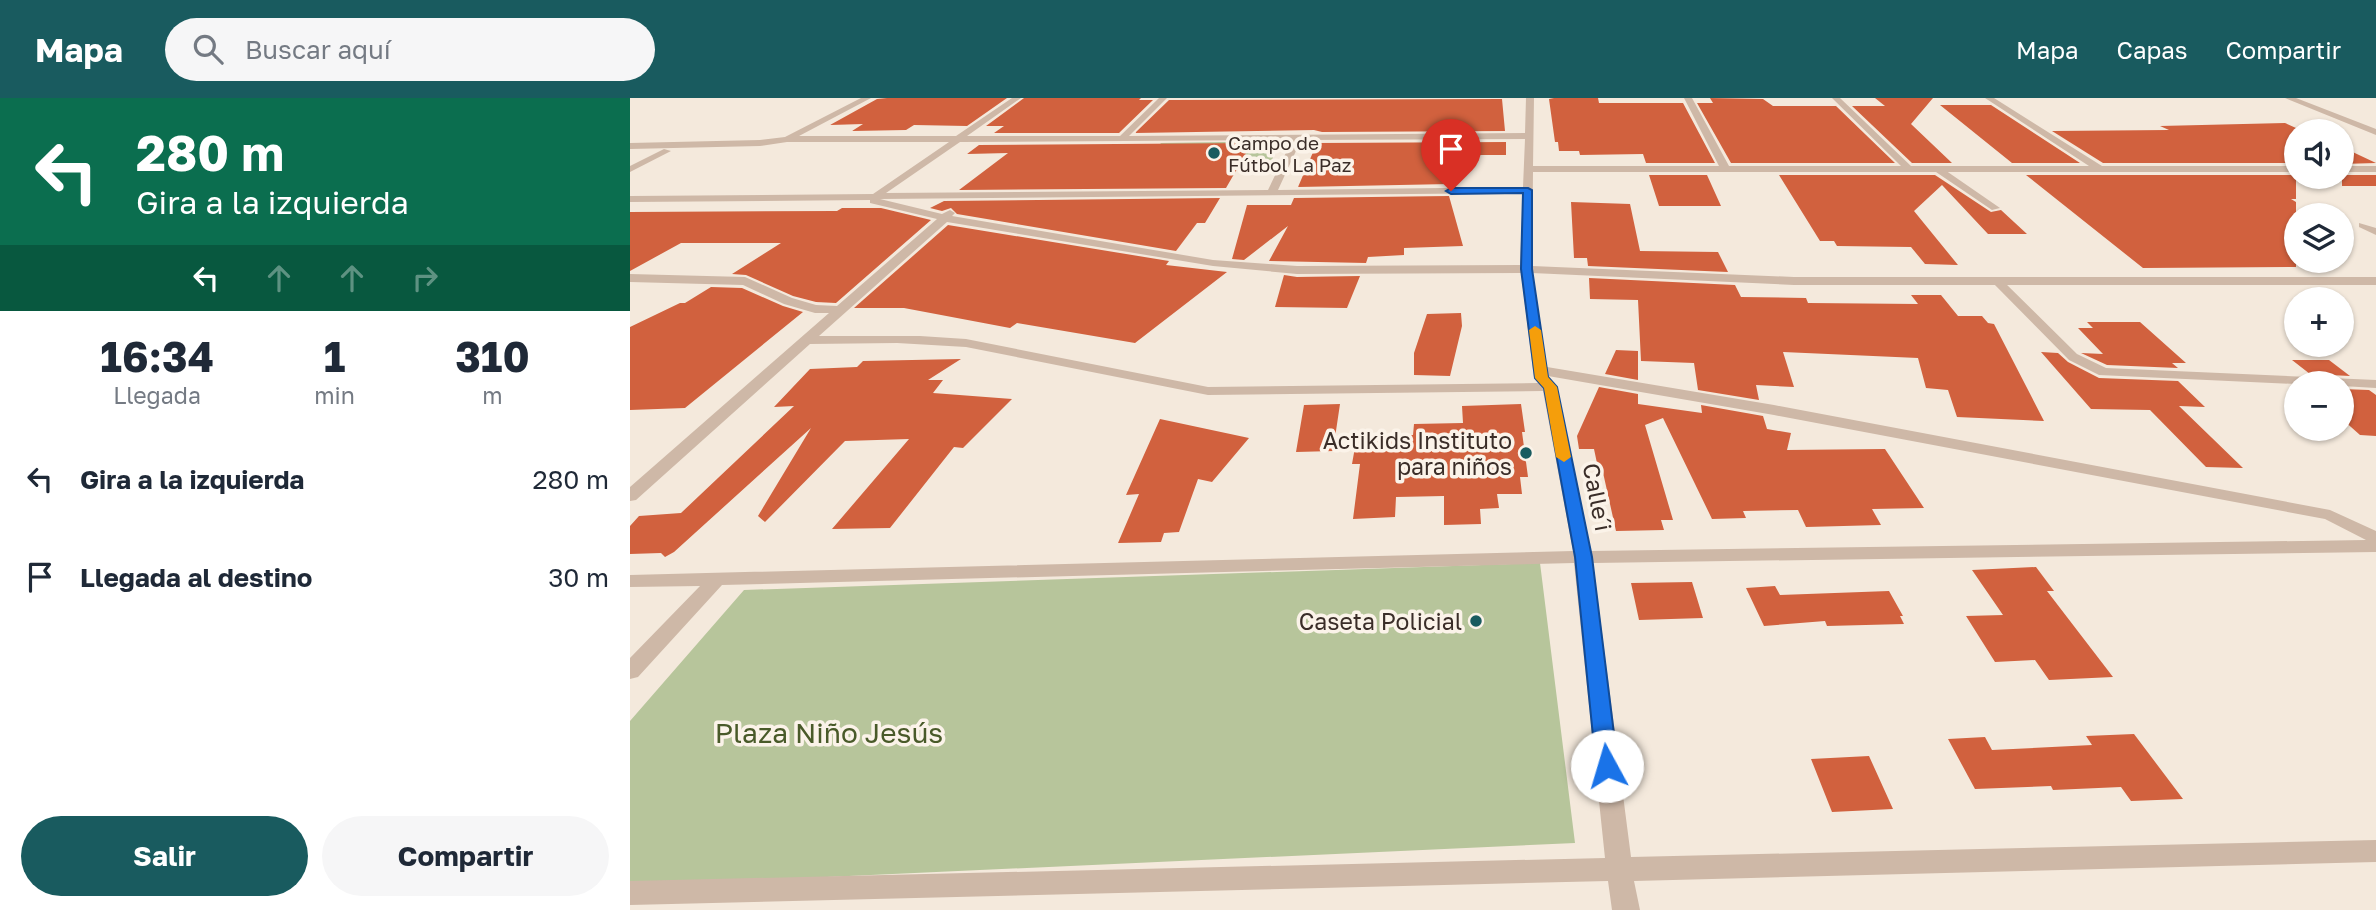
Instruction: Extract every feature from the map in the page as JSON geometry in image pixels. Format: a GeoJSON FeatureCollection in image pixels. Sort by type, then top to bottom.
{"type":"FeatureCollection","features":[{"type":"Feature","properties":{"kind":"street"},"geometry":{"type":"LineString","coordinates":[[787,139],[867,98]]}},
{"type":"Feature","properties":{"kind":"street"},"geometry":{"type":"LineString","coordinates":[[1017,98],[873,199],[877,203],[944,218],[1254,268],[1526,269],[1794,281],[2376,281]]}},
{"type":"Feature","properties":{"kind":"street"},"geometry":{"type":"LineString","coordinates":[[1122,139],[1163,98]]}},
{"type":"Feature","properties":{"kind":"street","name":"Calle´i"},"geometry":{"type":"LineString","coordinates":[[1530,98],[1526,269],[1545,379],[1583,557],[1619,870],[1626,910]]}},
{"type":"Feature","properties":{"kind":"street"},"geometry":{"type":"LineString","coordinates":[[1688,98],[1726,170]]}},
{"type":"Feature","properties":{"kind":"street"},"geometry":{"type":"LineString","coordinates":[[1836,98],[1909,169]]}},
{"type":"Feature","properties":{"kind":"street"},"geometry":{"type":"LineString","coordinates":[[1989,98],[2100,169]]}},
{"type":"Feature","properties":{"kind":"street"},"geometry":{"type":"LineString","coordinates":[[2289,98],[2376,132]]}},
{"type":"Feature","properties":{"kind":"street"},"geometry":{"type":"LineString","coordinates":[[630,146],[760,143],[787,139],[1529,136]]}},
{"type":"Feature","properties":{"kind":"street"},"geometry":{"type":"LineString","coordinates":[[1271,192],[1298,137]]}},
{"type":"Feature","properties":{"kind":"street"},"geometry":{"type":"LineString","coordinates":[[1528,169],[2284,169]]}},
{"type":"Feature","properties":{"kind":"street"},"geometry":{"type":"LineString","coordinates":[[2354,169],[2376,169]]}},
{"type":"Feature","properties":{"kind":"street"},"geometry":{"type":"LineString","coordinates":[[630,199],[1528,190]]}},
{"type":"Feature","properties":{"kind":"street"},"geometry":{"type":"LineString","coordinates":[[630,496],[971,195]]}},
{"type":"Feature","properties":{"kind":"street"},"geometry":{"type":"LineString","coordinates":[[630,278],[745,281],[788,301],[815,309],[840,310]]}},
{"type":"Feature","properties":{"kind":"street"},"geometry":{"type":"LineString","coordinates":[[630,286],[644,278]]}},
{"type":"Feature","properties":{"kind":"street"},"geometry":{"type":"LineString","coordinates":[[806,340],[909,340],[986,345],[1154,382],[1208,391],[1545,379],[1787,413],[2330,515],[2376,538]]}},
{"type":"Feature","properties":{"kind":"street"},"geometry":{"type":"LineString","coordinates":[[630,581],[1583,557],[2376,546]]}},
{"type":"Feature","properties":{"kind":"street"},"geometry":{"type":"LineString","coordinates":[[630,671],[718,578]]}},
{"type":"Feature","properties":{"kind":"street"},"geometry":{"type":"LineString","coordinates":[[630,893],[2376,852]]}},
{"type":"Feature","properties":{"kind":"lane"},"geometry":{"type":"LineString","coordinates":[[630,169],[667,151]]}},
{"type":"Feature","properties":{"kind":"lane"},"geometry":{"type":"LineString","coordinates":[[630,159],[653,158]]}},
{"type":"Feature","properties":{"kind":"lane"},"geometry":{"type":"LineString","coordinates":[[1939,170],[1995,208]]}},
{"type":"Feature","properties":{"kind":"lane"},"geometry":{"type":"LineString","coordinates":[[2362,225],[2376,232]]}},
{"type":"Feature","properties":{"kind":"lane"},"geometry":{"type":"LineString","coordinates":[[1997,281],[2073,357],[2104,372],[2376,384]]}},
{"type":"Feature","properties":{"kind":"green space","name":"Campo de Fútbol La Paz"},"geometry":{"type":"Polygon","coordinates":[[[1280,141],[1271,162],[1145,165],[1161,143],[1280,141]]]}},
{"type":"Feature","properties":{"kind":"green space","name":"Plaza Niño Jesús"},"geometry":{"type":"Polygon","coordinates":[[[1540,563],[1575,843],[630,886],[630,721],[744,590],[1540,563]]]}},
{"type":"Feature","properties":{"kind":"building"},"geometry":{"type":"Polygon","coordinates":[[[1007,98],[967,126],[914,125],[906,130],[852,131],[863,124],[830,125],[877,99],[1007,98]]]}},
{"type":"Feature","properties":{"kind":"building"},"geometry":{"type":"Polygon","coordinates":[[[1024,98],[1153,100],[1119,133],[994,133],[1004,126],[986,126],[1024,98]]]}},
{"type":"Feature","properties":{"kind":"building"},"geometry":{"type":"Polygon","coordinates":[[[1598,98],[1599,103],[1683,103],[1715,163],[1646,163],[1643,154],[1580,155],[1579,151],[1559,151],[1558,142],[1555,142],[1549,99],[1598,98]]]}},
{"type":"Feature","properties":{"kind":"building"},"geometry":{"type":"Polygon","coordinates":[[[1710,98],[1763,99],[1773,106],[1836,106],[1895,163],[1731,163],[1697,103],[1713,103],[1710,98]]]}},
{"type":"Feature","properties":{"kind":"building"},"geometry":{"type":"Polygon","coordinates":[[[1875,98],[1933,98],[1911,124],[1952,163],[1912,163],[1852,106],[1885,106],[1875,98]]]}},
{"type":"Feature","properties":{"kind":"building"},"geometry":{"type":"Polygon","coordinates":[[[1502,99],[1505,131],[1135,133],[1169,100],[1502,99]]]}},
{"type":"Feature","properties":{"kind":"building"},"geometry":{"type":"Polygon","coordinates":[[[1940,105],[1991,105],[2080,163],[2012,163],[1940,105]]]}},
{"type":"Feature","properties":{"kind":"building"},"geometry":{"type":"Polygon","coordinates":[[[2284,123],[2284,163],[2103,163],[2052,131],[2169,130],[2160,126],[2284,123]]]}},
{"type":"Feature","properties":{"kind":"building"},"geometry":{"type":"Polygon","coordinates":[[[1506,142],[1506,155],[1451,155],[1450,184],[1298,187],[1317,143],[1506,142]]]}},
{"type":"Feature","properties":{"kind":"building"},"geometry":{"type":"Polygon","coordinates":[[[1252,143],[1226,188],[959,190],[1008,153],[967,154],[979,145],[1252,143]]]}},
{"type":"Feature","properties":{"kind":"building"},"geometry":{"type":"Polygon","coordinates":[[[2354,153],[2376,163],[2354,164],[2354,153]]]}},
{"type":"Feature","properties":{"kind":"building"},"geometry":{"type":"Polygon","coordinates":[[[1649,175],[1707,175],[1721,206],[1659,206],[1649,175]]]}},
{"type":"Feature","properties":{"kind":"building"},"geometry":{"type":"Polygon","coordinates":[[[1779,175],[1935,175],[1991,212],[2001,210],[2027,234],[1988,234],[1942,185],[1914,211],[1958,265],[1925,264],[1911,247],[1837,246],[1834,241],[1820,241],[1779,175]]]}},
{"type":"Feature","properties":{"kind":"building"},"geometry":{"type":"Polygon","coordinates":[[[2026,175],[2284,175],[2284,189],[2296,189],[2296,199],[2291,199],[2296,203],[2284,203],[2284,267],[2143,268],[2026,175]]]}},
{"type":"Feature","properties":{"kind":"building"},"geometry":{"type":"Polygon","coordinates":[[[2354,175],[2376,175],[2376,186],[2354,186],[2354,175]]]}},
{"type":"Feature","properties":{"kind":"building"},"geometry":{"type":"Polygon","coordinates":[[[1449,196],[1463,246],[1404,248],[1404,255],[1368,257],[1366,263],[1269,261],[1288,226],[1244,260],[1232,259],[1247,205],[1291,205],[1294,198],[1449,196]]]}},
{"type":"Feature","properties":{"kind":"building"},"geometry":{"type":"Polygon","coordinates":[[[1220,198],[1205,223],[1197,223],[1176,251],[957,214],[951,208],[942,211],[930,208],[944,201],[1220,198]]]}},
{"type":"Feature","properties":{"kind":"building"},"geometry":{"type":"Polygon","coordinates":[[[1571,202],[1630,204],[1640,251],[1718,252],[1728,272],[1588,266],[1587,258],[1574,258],[1571,202]]]}},
{"type":"Feature","properties":{"kind":"building"},"geometry":{"type":"Polygon","coordinates":[[[842,208],[881,208],[931,220],[836,303],[816,302],[793,296],[746,275],[732,274],[781,243],[681,243],[630,271],[630,212],[837,211],[842,208]]]}},
{"type":"Feature","properties":{"kind":"building"},"geometry":{"type":"Polygon","coordinates":[[[948,225],[1169,261],[1166,265],[1227,272],[1135,343],[1017,323],[1010,328],[904,308],[854,308],[948,225]]]}},
{"type":"Feature","properties":{"kind":"building"},"geometry":{"type":"Polygon","coordinates":[[[1284,275],[1360,276],[1347,308],[1275,307],[1284,275]]]}},
{"type":"Feature","properties":{"kind":"building"},"geometry":{"type":"Polygon","coordinates":[[[1589,278],[1735,285],[1741,297],[1806,298],[1808,303],[1918,304],[1911,295],[1941,295],[1958,316],[1982,316],[1988,323],[1994,324],[2044,421],[1957,417],[1948,390],[1926,388],[1918,358],[1783,352],[1794,387],[1756,385],[1759,400],[1698,390],[1694,363],[1641,361],[1638,300],[1590,299],[1589,278]]]}},
{"type":"Feature","properties":{"kind":"building"},"geometry":{"type":"Polygon","coordinates":[[[711,287],[742,288],[803,312],[685,408],[630,410],[630,327],[685,303],[711,287]]]}},
{"type":"Feature","properties":{"kind":"building"},"geometry":{"type":"Polygon","coordinates":[[[1461,313],[1462,326],[1450,376],[1414,375],[1414,353],[1427,314],[1461,313]]]}},
{"type":"Feature","properties":{"kind":"building"},"geometry":{"type":"Polygon","coordinates":[[[2087,322],[2140,322],[2186,363],[2172,363],[2178,368],[2107,365],[2081,353],[2103,354],[2078,328],[2093,328],[2087,322]]]}},
{"type":"Feature","properties":{"kind":"building"},"geometry":{"type":"Polygon","coordinates":[[[1616,350],[1638,351],[1638,380],[1605,374],[1616,350]]]}},
{"type":"Feature","properties":{"kind":"building"},"geometry":{"type":"Polygon","coordinates":[[[2041,352],[2058,353],[2068,362],[2099,378],[2178,381],[2205,407],[2179,406],[2243,468],[2206,467],[2150,410],[2091,409],[2041,352]]]}},
{"type":"Feature","properties":{"kind":"building"},"geometry":{"type":"Polygon","coordinates":[[[961,359],[928,380],[943,380],[933,393],[1012,399],[963,448],[954,447],[890,528],[832,529],[909,439],[845,441],[765,522],[758,516],[811,428],[674,552],[665,557],[661,553],[630,554],[630,526],[639,516],[681,513],[794,406],[774,407],[810,369],[857,367],[863,361],[961,359]]]}},
{"type":"Feature","properties":{"kind":"building"},"geometry":{"type":"Polygon","coordinates":[[[2292,360],[2329,360],[2343,371],[2306,371],[2292,360]]]}},
{"type":"Feature","properties":{"kind":"building"},"geometry":{"type":"Polygon","coordinates":[[[1599,387],[1638,394],[1638,404],[1702,413],[1701,405],[1763,416],[1767,429],[1791,433],[1787,450],[1885,449],[1924,508],[1872,509],[1881,525],[1806,527],[1798,510],[1743,511],[1746,518],[1712,519],[1663,418],[1645,425],[1673,520],[1661,520],[1664,530],[1616,531],[1602,468],[1598,468],[1594,449],[1579,449],[1577,436],[1599,387]]]}},
{"type":"Feature","properties":{"kind":"building"},"geometry":{"type":"Polygon","coordinates":[[[2354,389],[2369,390],[2376,395],[2376,436],[2360,435],[2354,430],[2354,389]]]}},
{"type":"Feature","properties":{"kind":"building"},"geometry":{"type":"Polygon","coordinates":[[[1340,404],[1333,451],[1296,452],[1304,405],[1340,404]]]}},
{"type":"Feature","properties":{"kind":"building"},"geometry":{"type":"Polygon","coordinates":[[[1521,404],[1528,477],[1520,477],[1522,494],[1497,494],[1499,508],[1480,509],[1481,524],[1444,525],[1444,496],[1396,497],[1395,517],[1353,519],[1360,464],[1352,464],[1357,436],[1413,435],[1414,424],[1463,423],[1462,406],[1521,404]]]}},
{"type":"Feature","properties":{"kind":"building"},"geometry":{"type":"Polygon","coordinates":[[[1160,419],[1249,438],[1212,482],[1198,479],[1179,532],[1164,533],[1161,542],[1118,543],[1139,494],[1126,495],[1160,419]]]}},
{"type":"Feature","properties":{"kind":"building"},"geometry":{"type":"Polygon","coordinates":[[[2036,567],[2054,591],[2047,591],[2113,677],[2049,680],[2035,660],[1995,662],[1966,616],[2003,615],[1972,570],[2036,567]]]}},
{"type":"Feature","properties":{"kind":"building"},"geometry":{"type":"Polygon","coordinates":[[[1692,582],[1703,618],[1639,620],[1631,583],[1692,582]]]}},
{"type":"Feature","properties":{"kind":"building"},"geometry":{"type":"Polygon","coordinates":[[[1775,586],[1780,595],[1889,591],[1903,616],[1900,616],[1904,624],[1827,626],[1825,621],[1764,626],[1746,588],[1775,586]]]}},
{"type":"Feature","properties":{"kind":"building"},"geometry":{"type":"Polygon","coordinates":[[[2134,734],[2183,799],[2131,801],[2121,787],[1975,789],[1948,739],[1985,737],[1992,750],[2092,745],[2086,736],[2134,734]]]}},
{"type":"Feature","properties":{"kind":"building"},"geometry":{"type":"Polygon","coordinates":[[[1869,756],[1893,809],[1832,812],[1811,759],[1869,756]]]}},
{"type":"Feature","properties":{"kind":"slow traffic"},"geometry":{"type":"LineString","coordinates":[[1535,330],[1541,378],[1550,387],[1564,457]]}},
{"type":"Feature","properties":{"kind":"place","name":"Campo de Fútbol La Paz"},"geometry":{"type":"Point","coordinates":[1214,153]}},
{"type":"Feature","properties":{"kind":"place","name":"Actikids Instituto para niños"},"geometry":{"type":"Point","coordinates":[1526,453]}},
{"type":"Feature","properties":{"kind":"place","name":"Caseta Policial"},"geometry":{"type":"Point","coordinates":[1476,621]}},
{"type":"Feature","properties":{"kind":"route"},"geometry":{"type":"LineString","coordinates":[[1451,191],[1528,190],[1526,269],[1541,378],[1550,387],[1583,557],[1607,766]]}}]}
